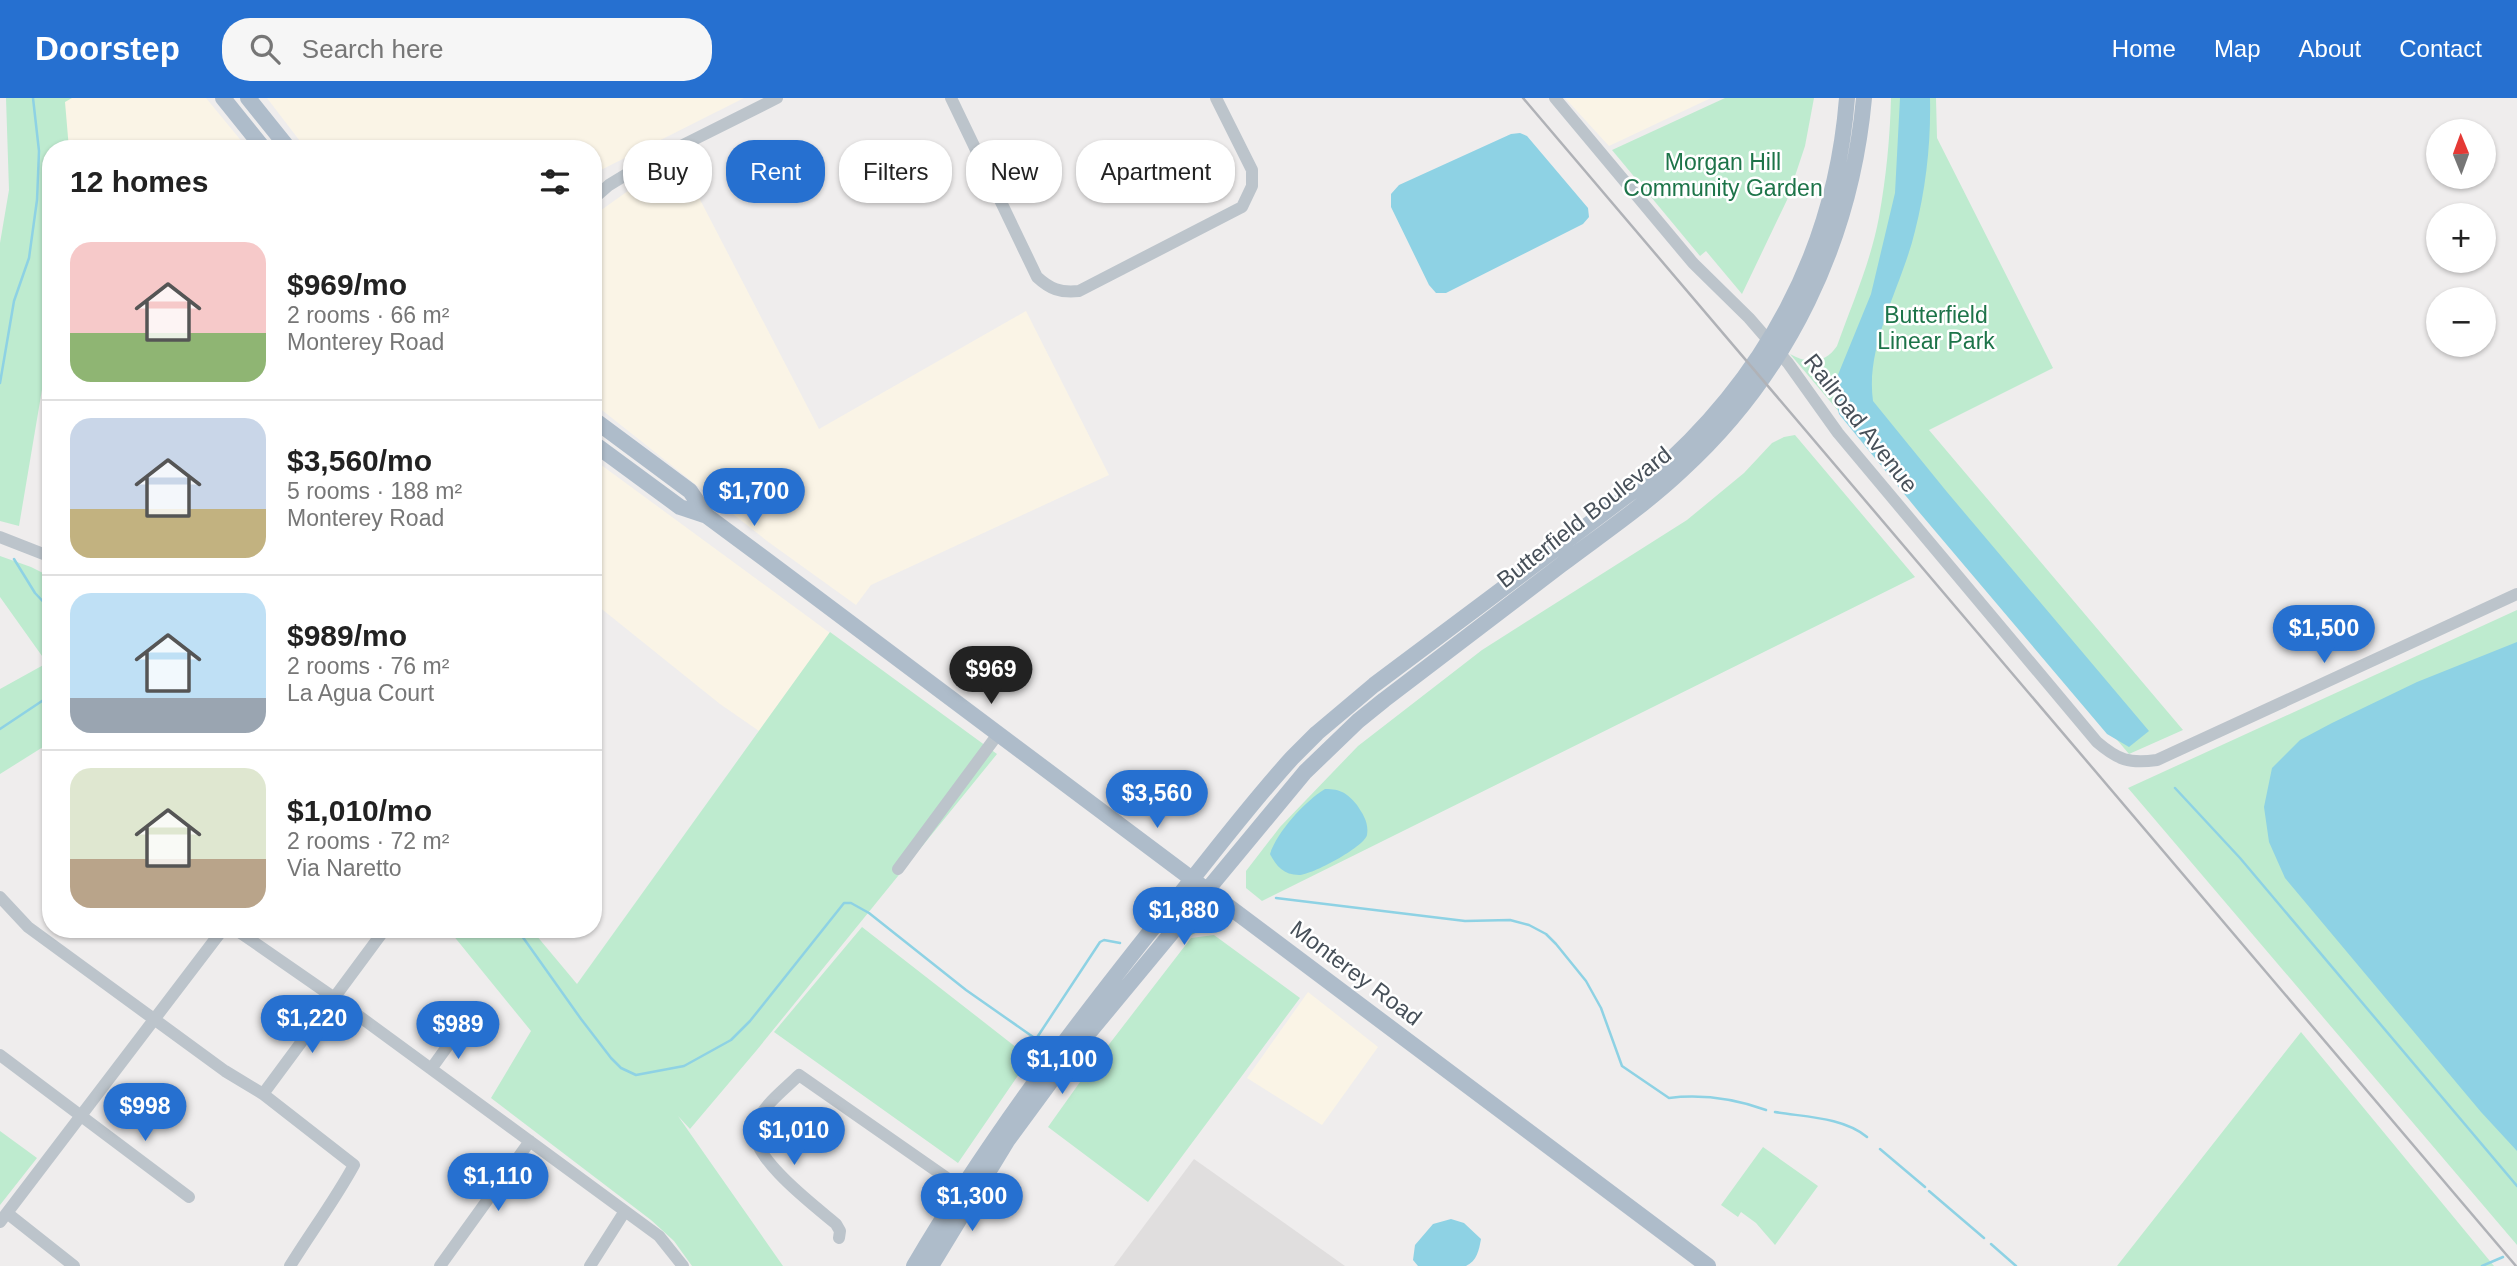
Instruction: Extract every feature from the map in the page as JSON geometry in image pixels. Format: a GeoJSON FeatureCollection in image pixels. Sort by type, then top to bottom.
{"type":"FeatureCollection","features":[{"type":"Feature","properties":{"kind":"main road"},"geometry":{"type":"LineString","coordinates":[[223,98],[257,140]]}},
{"type":"Feature","properties":{"kind":"main road"},"geometry":{"type":"LineString","coordinates":[[248,98],[282,140]]}},
{"type":"Feature","properties":{"kind":"main road","name":"Butterfield Boulevard"},"geometry":{"type":"LineString","coordinates":[[931,1266],[972,1196],[1036,1100],[1306,772],[1358,720],[1658,491],[1702,452],[1734,405],[1802,279],[1827,213],[1847,98]]}},
{"type":"Feature","properties":{"kind":"main road","name":"Butterfield Boulevard"},"geometry":{"type":"LineString","coordinates":[[914,1266],[961,1188],[1042,1069],[1277,774],[1317,733],[1374,685],[1649,479],[1734,405],[1778,357],[1815,289],[1842,217],[1860,138],[1864,98]]}},
{"type":"Feature","properties":{"kind":"main road","name":"Monterey Road"},"geometry":{"type":"LineString","coordinates":[[602,426],[690,491],[708,516],[1708,1266]]}},
{"type":"Feature","properties":{"kind":"main road","name":"Monterey Road"},"geometry":{"type":"LineString","coordinates":[[602,450],[680,507],[708,516]]}},
{"type":"Feature","properties":{"kind":"street"},"geometry":{"type":"LineString","coordinates":[[602,191],[637,168],[777,98]]}},
{"type":"Feature","properties":{"kind":"street"},"geometry":{"type":"LineString","coordinates":[[951,98],[1037,277],[1049,288],[1064,292],[1079,291],[1242,207],[1252,186],[1252,170],[1216,98]]}},
{"type":"Feature","properties":{"kind":"street","name":"Railroad Avenue"},"geometry":{"type":"LineString","coordinates":[[1555,98],[1693,263],[1749,318],[1788,363],[1838,433],[2097,741],[2115,757],[2139,762],[2157,760],[2517,594]]}},
{"type":"Feature","properties":{"kind":"street"},"geometry":{"type":"LineString","coordinates":[[0,537],[42,553]]}},
{"type":"Feature","properties":{"kind":"street"},"geometry":{"type":"LineString","coordinates":[[898,869],[998,734]]}},
{"type":"Feature","properties":{"kind":"street"},"geometry":{"type":"LineString","coordinates":[[0,897],[28,927],[42,937]]}},
{"type":"Feature","properties":{"kind":"street"},"geometry":{"type":"LineString","coordinates":[[43,938],[225,1071],[263,1094],[354,1165],[290,1266]]}},
{"type":"Feature","properties":{"kind":"street"},"geometry":{"type":"LineString","coordinates":[[74,1266],[3,1217],[215,938]]}},
{"type":"Feature","properties":{"kind":"street"},"geometry":{"type":"LineString","coordinates":[[249,938],[659,1236],[683,1266]]}},
{"type":"Feature","properties":{"kind":"street"},"geometry":{"type":"LineString","coordinates":[[263,1094],[379,938]]}},
{"type":"Feature","properties":{"kind":"street"},"geometry":{"type":"LineString","coordinates":[[431,1069],[457,1033]]}},
{"type":"Feature","properties":{"kind":"street"},"geometry":{"type":"LineString","coordinates":[[0,1055],[189,1197]]}},
{"type":"Feature","properties":{"kind":"street"},"geometry":{"type":"LineString","coordinates":[[839,1238],[840,1231],[836,1224],[791,1186],[767,1160],[754,1131],[760,1115],[799,1075],[961,1188]]}},
{"type":"Feature","properties":{"kind":"street"},"geometry":{"type":"LineString","coordinates":[[440,1266],[530,1141]]}},
{"type":"Feature","properties":{"kind":"street"},"geometry":{"type":"LineString","coordinates":[[590,1266],[625,1211]]}},
{"type":"Feature","properties":{"kind":"shaded area"},"geometry":{"type":"Polygon","coordinates":[[[59,98],[206,98],[241,140],[63,140],[59,98]]]}},
{"type":"Feature","properties":{"kind":"shaded area"},"geometry":{"type":"Polygon","coordinates":[[[267,98],[744,98],[661,140],[623,140],[623,159],[602,169],[602,140],[299,140],[267,98]]]}},
{"type":"Feature","properties":{"kind":"shaded area"},"geometry":{"type":"Polygon","coordinates":[[[1565,98],[1711,98],[1609,146],[1565,98]]]}},
{"type":"Feature","properties":{"kind":"shaded area"},"geometry":{"type":"Polygon","coordinates":[[[623,194],[623,203],[702,203],[819,429],[1026,311],[1109,475],[871,585],[856,605],[767,541],[602,410],[602,210],[623,194]]]}},
{"type":"Feature","properties":{"kind":"shaded area"},"geometry":{"type":"Polygon","coordinates":[[[602,466],[830,633],[759,731],[720,704],[602,609],[602,466]]]}},
{"type":"Feature","properties":{"kind":"shaded area"},"geometry":{"type":"Polygon","coordinates":[[[1308,992],[1378,1047],[1322,1125],[1247,1078],[1308,992]]]}},
{"type":"Feature","properties":{"kind":"shaded area"},"geometry":{"type":"Polygon","coordinates":[[[1194,1159],[1345,1266],[1114,1266],[1194,1159]]]}},
{"type":"Feature","properties":{"kind":"green space"},"geometry":{"type":"Polygon","coordinates":[[[6,98],[72,98],[65,102],[68,140],[42,140],[42,389],[19,526],[0,521],[0,243],[9,190],[6,98]]]}},
{"type":"Feature","properties":{"kind":"green space","name":"Morgan Hill Community Garden"},"geometry":{"type":"Polygon","coordinates":[[[1725,98],[1814,98],[1805,146],[1787,200],[1742,294],[1706,251],[1700,256],[1612,150],[1725,98]]]}},
{"type":"Feature","properties":{"kind":"green space","name":"Butterfield Linear Park"},"geometry":{"type":"Polygon","coordinates":[[[1891,98],[1936,98],[1937,138],[2053,368],[1929,430],[2183,730],[2129,754],[1790,354],[1809,361],[1821,359],[1837,346],[1876,233],[1886,173],[1891,98]]]}},
{"type":"Feature","properties":{"kind":"green space"},"geometry":{"type":"Polygon","coordinates":[[[1795,435],[1915,577],[1262,901],[1246,888],[1246,871],[1280,827],[1358,746],[1482,650],[1687,520],[1744,473],[1772,443],[1795,435]]]}},
{"type":"Feature","properties":{"kind":"green space"},"geometry":{"type":"Polygon","coordinates":[[[0,556],[42,572],[42,656],[0,597],[0,556]]]}},
{"type":"Feature","properties":{"kind":"green space"},"geometry":{"type":"Polygon","coordinates":[[[2517,610],[2517,1245],[2128,788],[2517,610]]]}},
{"type":"Feature","properties":{"kind":"green space"},"geometry":{"type":"Polygon","coordinates":[[[830,632],[997,754],[690,1129],[678,1116],[783,1266],[692,1266],[674,1241],[651,1220],[491,1098],[531,1031],[455,938],[539,938],[577,984],[830,632]]]}},
{"type":"Feature","properties":{"kind":"green space"},"geometry":{"type":"Polygon","coordinates":[[[42,666],[42,748],[0,774],[0,689],[42,666]]]}},
{"type":"Feature","properties":{"kind":"green space"},"geometry":{"type":"Polygon","coordinates":[[[862,927],[1030,1058],[958,1163],[774,1032],[862,927]]]}},
{"type":"Feature","properties":{"kind":"green space"},"geometry":{"type":"Polygon","coordinates":[[[1214,935],[1300,998],[1148,1202],[1048,1127],[1191,938],[1214,935]]]}},
{"type":"Feature","properties":{"kind":"green space"},"geometry":{"type":"Polygon","coordinates":[[[2301,1032],[2494,1266],[2117,1266],[2301,1032]]]}},
{"type":"Feature","properties":{"kind":"green space"},"geometry":{"type":"Polygon","coordinates":[[[0,1131],[37,1158],[0,1205],[0,1131]]]}},
{"type":"Feature","properties":{"kind":"green space"},"geometry":{"type":"Polygon","coordinates":[[[1763,1147],[1818,1186],[1775,1245],[1756,1223],[1741,1212],[1738,1217],[1721,1205],[1763,1147]]]}},
{"type":"Feature","properties":{"kind":"water"},"geometry":{"type":"Polygon","coordinates":[[[1900,98],[1930,98],[1929,149],[1915,231],[1874,358],[1873,401],[2149,731],[2129,747],[2107,734],[1839,414],[1833,387],[1871,294],[1895,193],[1900,98]]]}},
{"type":"Feature","properties":{"kind":"water"},"geometry":{"type":"Polygon","coordinates":[[[1520,133],[1527,136],[1588,208],[1589,217],[1583,224],[1446,293],[1436,293],[1429,285],[1391,207],[1391,194],[1399,185],[1511,134],[1520,133]]]}},
{"type":"Feature","properties":{"kind":"water"},"geometry":{"type":"Polygon","coordinates":[[[2517,642],[2517,1151],[2481,1112],[2285,878],[2269,842],[2264,807],[2272,768],[2300,740],[2417,682],[2517,642]]]}},
{"type":"Feature","properties":{"kind":"water"},"geometry":{"type":"Polygon","coordinates":[[[1325,789],[1340,791],[1353,801],[1365,819],[1367,835],[1348,853],[1315,870],[1299,875],[1285,872],[1270,854],[1274,845],[1293,818],[1325,789]]]}},
{"type":"Feature","properties":{"kind":"water"},"geometry":{"type":"Polygon","coordinates":[[[1451,1219],[1464,1223],[1481,1239],[1475,1258],[1466,1266],[1418,1266],[1413,1260],[1415,1245],[1433,1224],[1451,1219]]]}},
{"type":"Feature","properties":{"kind":"waterway"},"geometry":{"type":"LineString","coordinates":[[0,383],[14,301],[29,258],[37,200],[39,151],[33,98]]}},
{"type":"Feature","properties":{"kind":"waterway"},"geometry":{"type":"LineString","coordinates":[[14,559],[42,600]]}},
{"type":"Feature","properties":{"kind":"waterway"},"geometry":{"type":"LineString","coordinates":[[0,729],[42,701]]}},
{"type":"Feature","properties":{"kind":"waterway"},"geometry":{"type":"LineString","coordinates":[[2175,788],[2240,858],[2517,1186]]}},
{"type":"Feature","properties":{"kind":"waterway"},"geometry":{"type":"LineString","coordinates":[[1276,898],[1465,921],[1510,920],[1529,925],[1546,934],[1586,981],[1601,1008],[1622,1066],[1669,1098],[1718,1098],[1766,1110]]}},
{"type":"Feature","properties":{"kind":"waterway"},"geometry":{"type":"LineString","coordinates":[[523,938],[611,1058],[621,1068],[636,1075],[684,1066],[731,1040],[750,1021],[844,903],[851,903],[869,913],[966,990],[1036,1039],[1100,942],[1104,940],[1120,943]]}},
{"type":"Feature","properties":{"kind":"waterway"},"geometry":{"type":"LineString","coordinates":[[1183,937],[1215,923]]}},
{"type":"Feature","properties":{"kind":"waterway"},"geometry":{"type":"LineString","coordinates":[[1775,1112],[1847,1125],[1867,1137]]}},
{"type":"Feature","properties":{"kind":"waterway"},"geometry":{"type":"LineString","coordinates":[[1880,1149],[1925,1187]]}},
{"type":"Feature","properties":{"kind":"waterway"},"geometry":{"type":"LineString","coordinates":[[1929,1191],[1984,1238]]}},
{"type":"Feature","properties":{"kind":"waterway"},"geometry":{"type":"LineString","coordinates":[[1991,1244],[2016,1266]]}},
{"type":"Feature","properties":{"kind":"waterway"},"geometry":{"type":"LineString","coordinates":[[2482,1266],[2503,1257]]}},
{"type":"Feature","properties":{"kind":"railway"},"geometry":{"type":"LineString","coordinates":[[1523,98],[2516,1266]]}}]}
